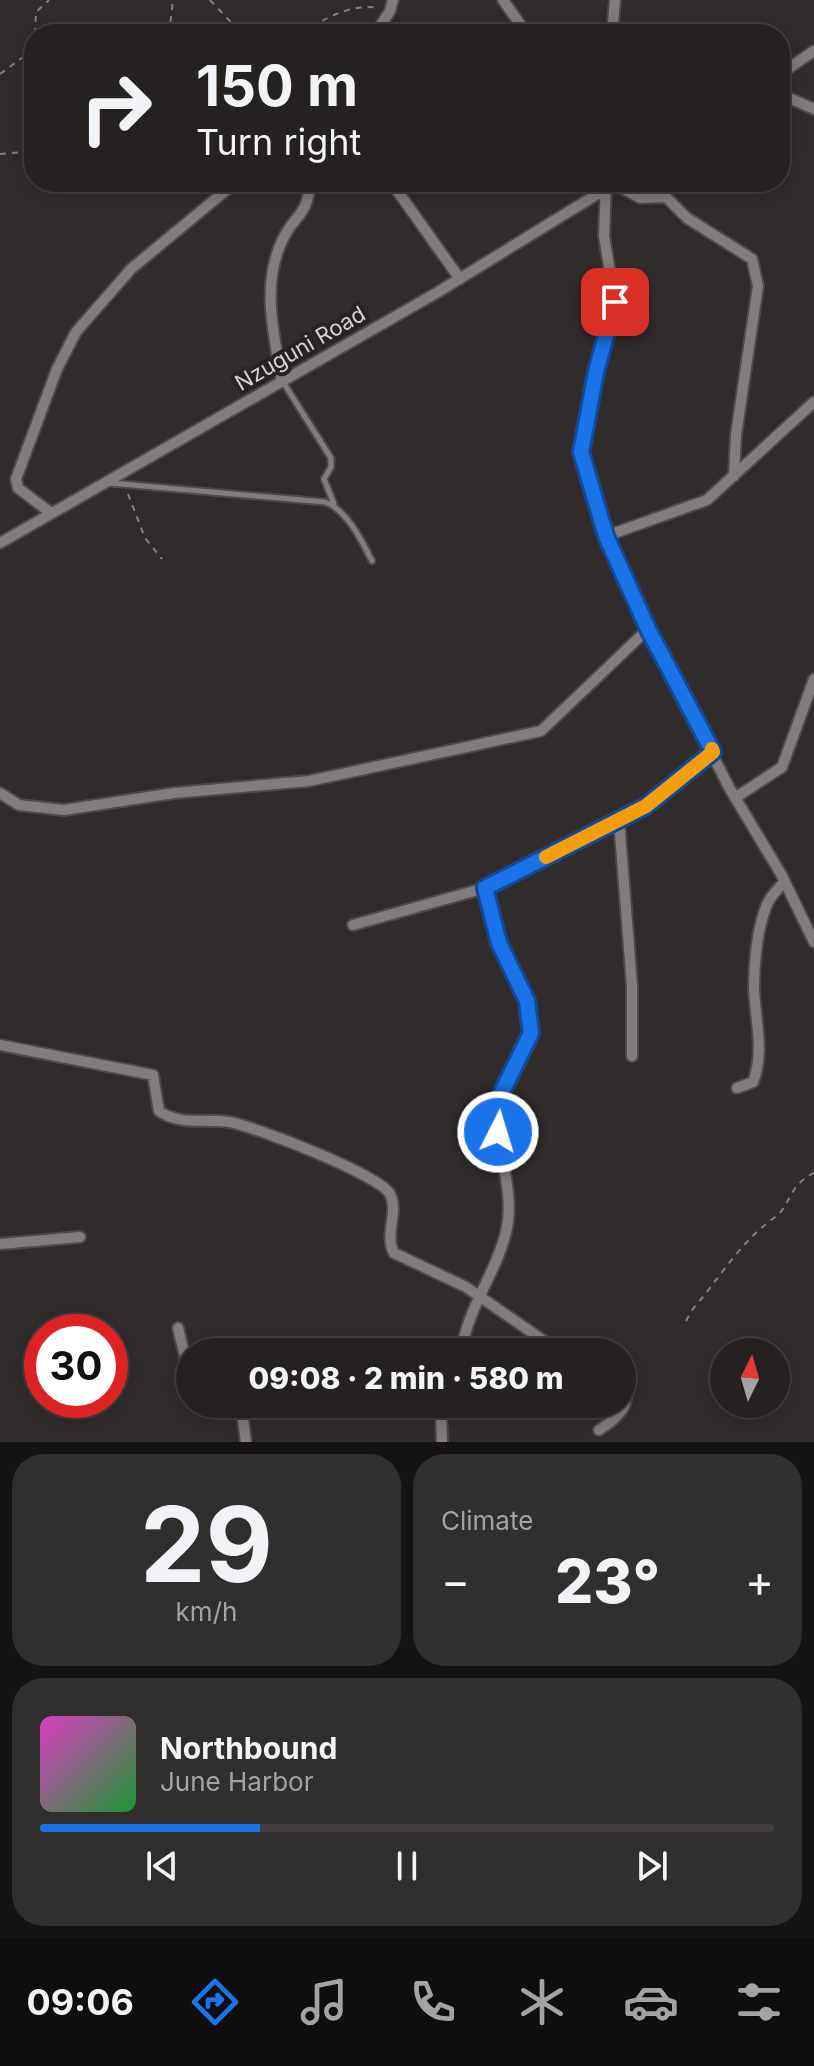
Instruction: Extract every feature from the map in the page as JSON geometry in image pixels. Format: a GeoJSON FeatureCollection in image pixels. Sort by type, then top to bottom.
{"type":"FeatureCollection","features":[{"type":"Feature","properties":{"kind":"street"},"geometry":{"type":"LineString","coordinates":[[503,0],[520,24]]}},
{"type":"Feature","properties":{"kind":"street"},"geometry":{"type":"LineString","coordinates":[[613,24],[615,0]]}},
{"type":"Feature","properties":{"kind":"street"},"geometry":{"type":"LineString","coordinates":[[381,24],[391,6]]}},
{"type":"Feature","properties":{"kind":"street"},"geometry":{"type":"LineString","coordinates":[[790,67],[814,51]]}},
{"type":"Feature","properties":{"kind":"street"},"geometry":{"type":"LineString","coordinates":[[790,98],[814,109]]}},
{"type":"Feature","properties":{"kind":"street"},"geometry":{"type":"LineString","coordinates":[[51,513],[18,488],[16,479],[57,369],[76,332],[131,269],[222,192]]}},
{"type":"Feature","properties":{"kind":"street"},"geometry":{"type":"LineString","coordinates":[[282,381],[270,304],[272,276],[282,239],[309,203],[310,192]]}},
{"type":"Feature","properties":{"kind":"street"},"geometry":{"type":"LineString","coordinates":[[398,192],[460,279]]}},
{"type":"Feature","properties":{"kind":"street","name":"Nzuguni Road"},"geometry":{"type":"LineString","coordinates":[[0,543],[460,279],[598,192]]}},
{"type":"Feature","properties":{"kind":"street"},"geometry":{"type":"LineString","coordinates":[[610,192],[604,236],[615,302],[596,372],[581,452],[606,536],[648,629],[814,942]]}},
{"type":"Feature","properties":{"kind":"street"},"geometry":{"type":"LineString","coordinates":[[628,192],[640,198],[666,197],[687,218],[752,259],[758,286],[736,435],[734,476]]}},
{"type":"Feature","properties":{"kind":"street"},"geometry":{"type":"LineString","coordinates":[[606,536],[707,500],[814,402]]}},
{"type":"Feature","properties":{"kind":"street"},"geometry":{"type":"LineString","coordinates":[[0,793],[19,805],[64,810],[174,793],[309,781],[541,731],[648,629]]}},
{"type":"Feature","properties":{"kind":"street"},"geometry":{"type":"LineString","coordinates":[[735,798],[782,767],[814,679]]}},
{"type":"Feature","properties":{"kind":"street"},"geometry":{"type":"LineString","coordinates":[[353,925],[485,888],[646,806],[713,752]]}},
{"type":"Feature","properties":{"kind":"street"},"geometry":{"type":"LineString","coordinates":[[619,820],[632,986],[632,1056]]}},
{"type":"Feature","properties":{"kind":"street"},"geometry":{"type":"LineString","coordinates":[[737,1088],[753,1082],[756,1073],[759,1046],[754,986],[762,917],[767,903],[784,882]]}},
{"type":"Feature","properties":{"kind":"street"},"geometry":{"type":"LineString","coordinates":[[463,1338],[478,1295],[506,1233],[508,1207],[498,1132],[500,1096],[531,1033],[527,1001],[499,943],[485,888]]}},
{"type":"Feature","properties":{"kind":"street"},"geometry":{"type":"LineString","coordinates":[[0,1045],[153,1075],[159,1111],[171,1120],[230,1122],[291,1143],[371,1178],[388,1190],[392,1198],[390,1243],[394,1253],[478,1295],[497,1312],[538,1338]]}},
{"type":"Feature","properties":{"kind":"street"},"geometry":{"type":"LineString","coordinates":[[0,1244],[80,1237]]}},
{"type":"Feature","properties":{"kind":"street"},"geometry":{"type":"LineString","coordinates":[[178,1328],[180,1338]]}},
{"type":"Feature","properties":{"kind":"street"},"geometry":{"type":"LineString","coordinates":[[243,1418],[246,1442]]}},
{"type":"Feature","properties":{"kind":"street"},"geometry":{"type":"LineString","coordinates":[[442,1442],[443,1418]]}},
{"type":"Feature","properties":{"kind":"street"},"geometry":{"type":"LineString","coordinates":[[599,1430],[617,1418]]}},
{"type":"Feature","properties":{"kind":"lane"},"geometry":{"type":"LineString","coordinates":[[282,381],[328,451],[332,463],[324,479],[334,505],[372,561]]}},
{"type":"Feature","properties":{"kind":"lane"},"geometry":{"type":"LineString","coordinates":[[105,482],[312,500],[334,505]]}},
{"type":"Feature","properties":{"kind":"path"},"geometry":{"type":"LineString","coordinates":[[35,24],[36,12],[49,0]]}},
{"type":"Feature","properties":{"kind":"path"},"geometry":{"type":"LineString","coordinates":[[170,24],[173,0]]}},
{"type":"Feature","properties":{"kind":"path"},"geometry":{"type":"LineString","coordinates":[[210,0],[233,24]]}},
{"type":"Feature","properties":{"kind":"path"},"geometry":{"type":"LineString","coordinates":[[317,24],[359,7],[391,6]]}},
{"type":"Feature","properties":{"kind":"path"},"geometry":{"type":"LineString","coordinates":[[0,74],[24,56]]}},
{"type":"Feature","properties":{"kind":"path"},"geometry":{"type":"LineString","coordinates":[[0,154],[24,152]]}},
{"type":"Feature","properties":{"kind":"path"},"geometry":{"type":"LineString","coordinates":[[125,485],[145,538],[162,559]]}},
{"type":"Feature","properties":{"kind":"path"},"geometry":{"type":"LineString","coordinates":[[686,1321],[749,1238],[761,1225],[774,1218],[799,1181],[814,1173]]}},
{"type":"Feature","properties":{"kind":"slow traffic"},"geometry":{"type":"LineString","coordinates":[[546,857],[646,806],[713,752],[712,749]]}},
{"type":"Feature","properties":{"kind":"route"},"geometry":{"type":"LineString","coordinates":[[498,1132],[500,1096],[522,1057],[531,1033],[527,1001],[499,943],[485,888],[646,806],[713,752],[648,629],[598,518],[581,452],[596,372],[615,302]]}}]}
